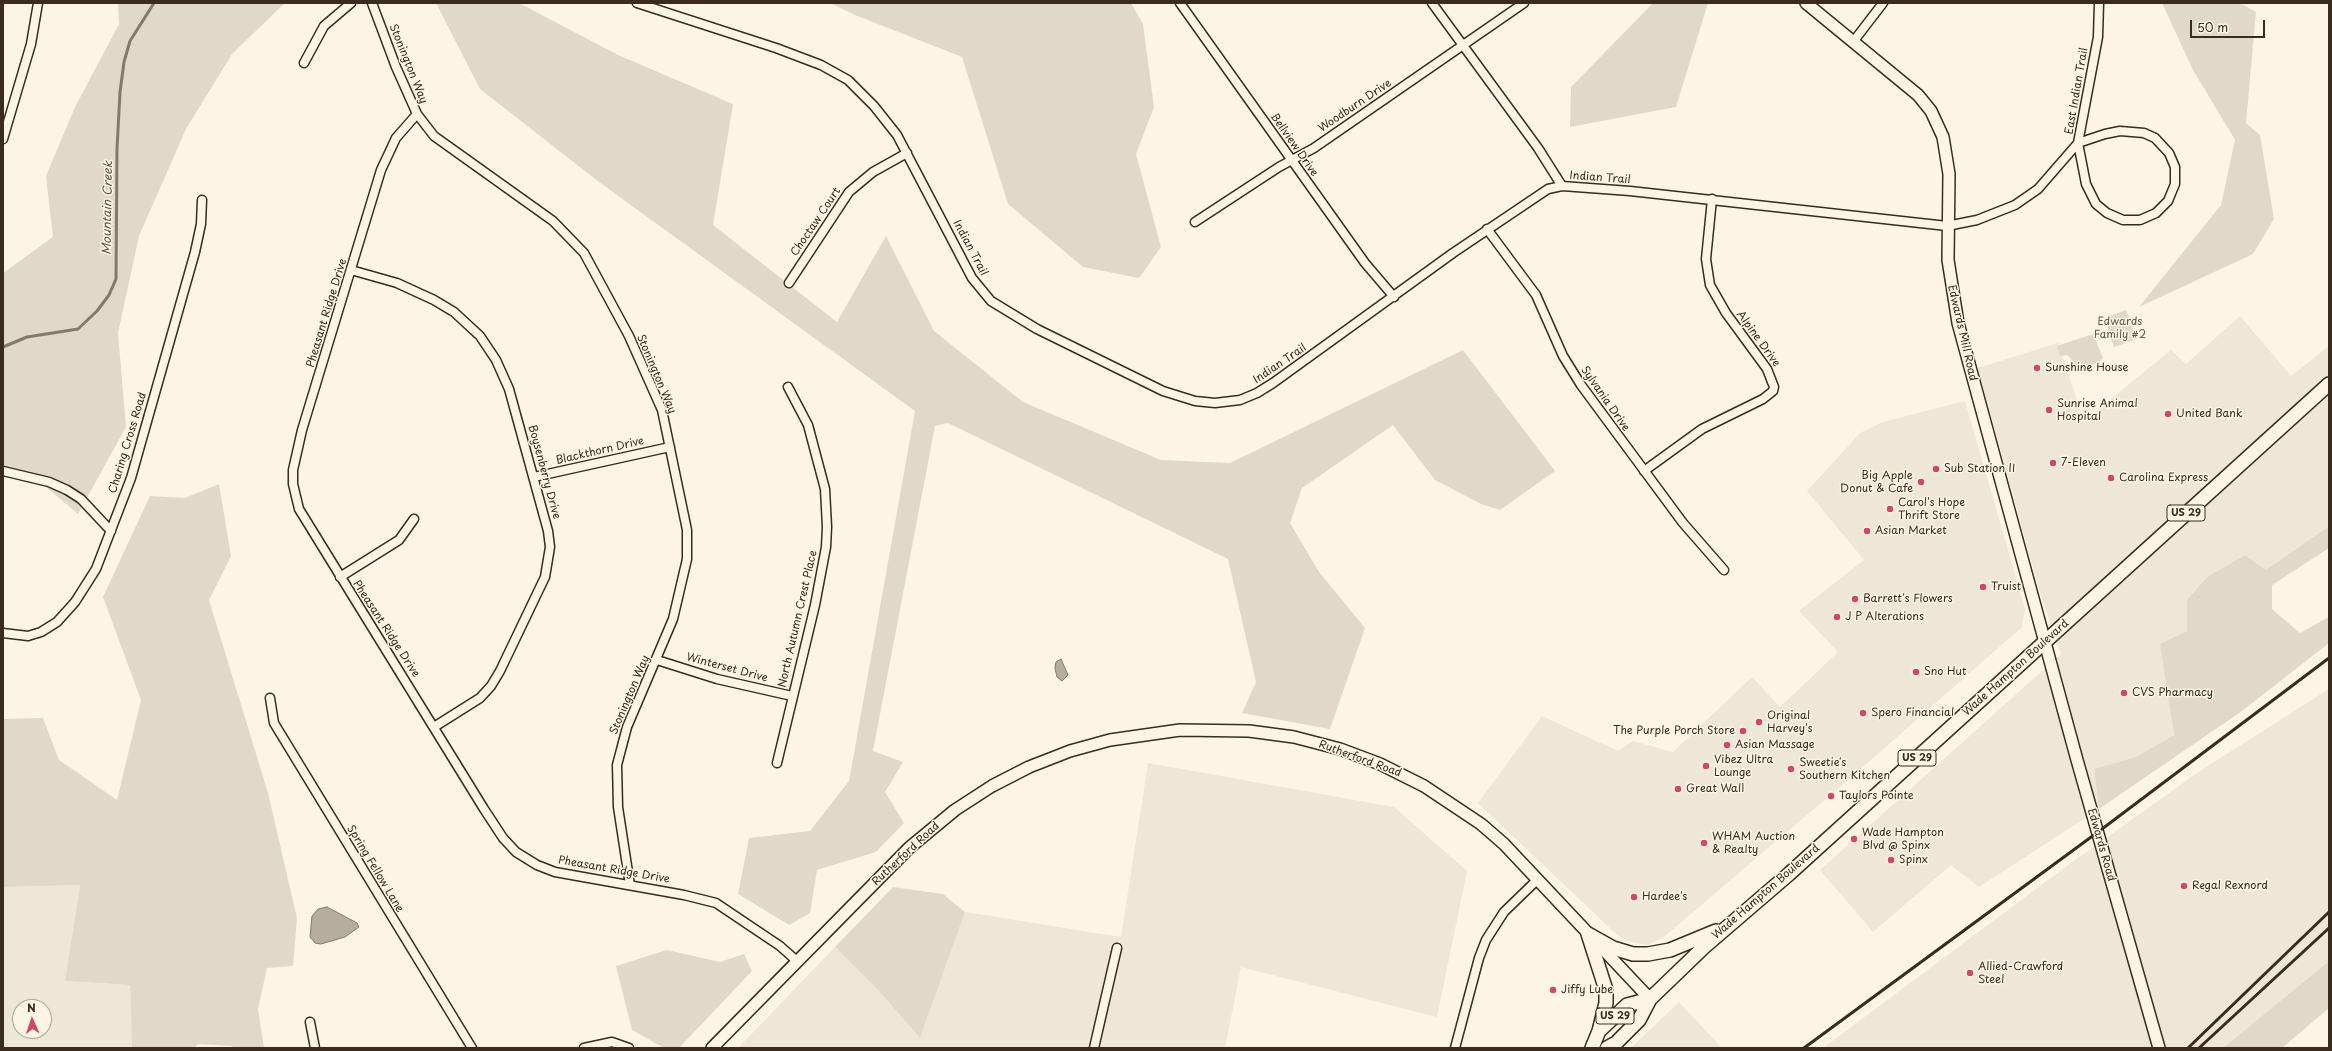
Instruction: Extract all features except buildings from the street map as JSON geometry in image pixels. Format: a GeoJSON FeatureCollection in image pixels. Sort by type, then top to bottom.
{"type":"FeatureCollection","features":[{"type":"Feature","properties":{"kind":"main road","name":"Wade Hampton Boulevard"},"geometry":{"type":"LineString","coordinates":[[1607,1048],[1616,1043],[1639,1020],[1650,999],[1729,925],[1789,874],[2329,385]]}},
{"type":"Feature","properties":{"kind":"main road"},"geometry":{"type":"LineString","coordinates":[[1588,934],[1613,948],[1633,954],[1648,954],[1670,950],[1729,925]]}},
{"type":"Feature","properties":{"kind":"main road"},"geometry":{"type":"LineString","coordinates":[[1588,934],[1606,990],[1606,1003],[1599,1031]]}},
{"type":"Feature","properties":{"kind":"main road","name":"Wade Hampton Boulevard"},"geometry":{"type":"LineString","coordinates":[[1592,1048],[1599,1031],[1627,1005],[1650,999]]}},
{"type":"Feature","properties":{"kind":"street"},"geometry":{"type":"LineString","coordinates":[[3,139],[31,44],[38,3]]}},
{"type":"Feature","properties":{"kind":"street"},"geometry":{"type":"LineString","coordinates":[[304,63],[324,26],[332,16],[351,3]]}},
{"type":"Feature","properties":{"kind":"street","name":"Stonington Way"},"geometry":{"type":"LineString","coordinates":[[372,3],[396,67],[417,114],[434,136],[553,222],[584,253],[608,296],[650,381],[662,410],[687,530],[687,559],[673,619],[657,660],[627,727],[618,765],[618,807],[630,885]]}},
{"type":"Feature","properties":{"kind":"street","name":"Indian Trail"},"geometry":{"type":"LineString","coordinates":[[637,3],[776,48],[839,74],[856,87],[898,135],[972,278],[991,301],[1037,328],[1131,376],[1183,398],[1215,403],[1240,400],[1257,393],[1394,298],[1487,229],[1542,191],[1562,186],[1712,199],[1947,226]]}},
{"type":"Feature","properties":{"kind":"street","name":"Bellview Drive"},"geometry":{"type":"LineString","coordinates":[[1180,3],[1366,263],[1394,298]]}},
{"type":"Feature","properties":{"kind":"street"},"geometry":{"type":"LineString","coordinates":[[1432,3],[1538,148],[1562,186]]}},
{"type":"Feature","properties":{"kind":"street","name":"Woodburn Drive"},"geometry":{"type":"LineString","coordinates":[[1195,222],[1292,159],[1314,148],[1524,3]]}},
{"type":"Feature","properties":{"kind":"street","name":"Edwards Mill Road"},"geometry":{"type":"LineString","coordinates":[[1806,3],[1918,96],[1938,124],[1943,137],[1949,163],[1947,226],[1948,260],[1958,323],[2045,642]]}},
{"type":"Feature","properties":{"kind":"street"},"geometry":{"type":"LineString","coordinates":[[1853,42],[1884,3]]}},
{"type":"Feature","properties":{"kind":"street","name":"East Indian Trail"},"geometry":{"type":"LineString","coordinates":[[1947,226],[1977,220],[2021,202],[2038,189],[2078,143],[2098,37],[2099,3]]}},
{"type":"Feature","properties":{"kind":"street","name":"Pheasant Ridge Drive"},"geometry":{"type":"LineString","coordinates":[[417,114],[396,138],[388,153],[302,430],[293,470],[295,497],[299,509],[503,838],[516,852],[537,865],[555,872],[684,894],[716,903],[763,933],[798,962]]}},
{"type":"Feature","properties":{"kind":"street"},"geometry":{"type":"LineString","coordinates":[[2120,131],[2144,133],[2155,138],[2169,153],[2175,167],[2175,184],[2168,200],[2156,213],[2140,220],[2123,220],[2107,214],[2091,195],[2086,184],[2078,143],[2104,134],[2120,131]]}},
{"type":"Feature","properties":{"kind":"street","name":"Choctaw Court"},"geometry":{"type":"LineString","coordinates":[[789,283],[849,192],[873,172],[907,153]]}},
{"type":"Feature","properties":{"kind":"street","name":"Alpine Drive"},"geometry":{"type":"LineString","coordinates":[[1644,471],[1708,426],[1763,399],[1773,391],[1774,387],[1768,369],[1726,313],[1710,285],[1706,259],[1712,199]]}},
{"type":"Feature","properties":{"kind":"street","name":"Charing Cross Road"},"geometry":{"type":"LineString","coordinates":[[3,633],[23,636],[35,634],[47,629],[65,614],[96,569],[131,478],[195,252],[201,224],[202,200]]}},
{"type":"Feature","properties":{"kind":"street","name":"Sylvania Drive"},"geometry":{"type":"LineString","coordinates":[[1487,229],[1536,295],[1563,356],[1581,386],[1683,523],[1724,570]]}},
{"type":"Feature","properties":{"kind":"street","name":"Boysenberry Drive"},"geometry":{"type":"LineString","coordinates":[[351,270],[397,283],[434,300],[454,312],[480,336],[496,360],[509,389],[548,531],[550,547],[541,588],[509,656],[491,686],[480,698],[434,727]]}},
{"type":"Feature","properties":{"kind":"street","name":"North Autumn Crest Place"},"geometry":{"type":"LineString","coordinates":[[777,763],[815,605],[826,547],[827,527],[825,489],[808,426],[801,409],[788,387]]}},
{"type":"Feature","properties":{"kind":"street","name":"Blackthorn Drive"},"geometry":{"type":"LineString","coordinates":[[534,477],[670,447]]}},
{"type":"Feature","properties":{"kind":"street"},"geometry":{"type":"LineString","coordinates":[[3,471],[49,482],[67,490],[81,499],[111,531]]}},
{"type":"Feature","properties":{"kind":"street"},"geometry":{"type":"LineString","coordinates":[[340,577],[399,540],[414,519]]}},
{"type":"Feature","properties":{"kind":"street","name":"Edwards Road"},"geometry":{"type":"LineString","coordinates":[[2045,642],[2159,1048]]}},
{"type":"Feature","properties":{"kind":"street","name":"Winterset Drive"},"geometry":{"type":"LineString","coordinates":[[657,660],[716,679],[792,696]]}},
{"type":"Feature","properties":{"kind":"street","name":"Spring Fellow Lane"},"geometry":{"type":"LineString","coordinates":[[270,698],[274,723],[472,1048]]}},
{"type":"Feature","properties":{"kind":"street","name":"Rutherford Road"},"geometry":{"type":"LineString","coordinates":[[712,1048],[909,848],[955,810],[992,786],[1029,767],[1110,740],[1154,732],[1204,729],[1272,733],[1325,745],[1380,764],[1424,786],[1481,824],[1521,860],[1588,934],[1650,999]]}},
{"type":"Feature","properties":{"kind":"street"},"geometry":{"type":"LineString","coordinates":[[1456,1048],[1479,958],[1486,940],[1504,912],[1538,879]]}},
{"type":"Feature","properties":{"kind":"street"},"geometry":{"type":"LineString","coordinates":[[1094,1048],[1117,948]]}},
{"type":"Feature","properties":{"kind":"street"},"geometry":{"type":"LineString","coordinates":[[310,1022],[315,1048]]}},
{"type":"Feature","properties":{"kind":"street"},"geometry":{"type":"LineString","coordinates":[[584,1048],[612,1042],[629,1048]]}},
{"type":"Feature","properties":{"kind":"shaded area"},"geometry":{"type":"Polygon","coordinates":[[[2240,316],[2291,376],[2329,346],[2329,526],[2266,570],[2245,555],[2207,577],[2187,600],[2187,631],[2160,644],[2174,735],[2136,757],[2094,769],[2099,809],[1979,887],[1951,865],[1873,932],[1820,870],[2061,654],[2040,593],[1978,368],[2058,343],[2084,421],[2171,350],[2186,364],[2240,316]]]}},
{"type":"Feature","properties":{"kind":"shaded area"},"geometry":{"type":"Polygon","coordinates":[[[1965,401],[2025,609],[2022,627],[1848,780],[1665,936],[1648,945],[1626,941],[1614,932],[1478,803],[1542,716],[1618,751],[1633,741],[1673,752],[1752,677],[1780,707],[1838,652],[1799,611],[1864,560],[1807,491],[1860,433],[1883,422],[1965,401]]]}},
{"type":"Feature","properties":{"kind":"shaded area"},"geometry":{"type":"Polygon","coordinates":[[[1061,659],[1068,675],[1062,681],[1057,677],[1055,668],[1056,662],[1061,659]]]}},
{"type":"Feature","properties":{"kind":"shaded area"},"geometry":{"type":"Polygon","coordinates":[[[2329,689],[2329,961],[2223,1048],[1823,1048],[2060,871],[2200,771],[2329,689]]]}},
{"type":"Feature","properties":{"kind":"shaded area"},"geometry":{"type":"Polygon","coordinates":[[[1148,763],[1394,807],[1467,871],[1437,1017],[1241,967],[1225,1048],[738,1048],[835,947],[879,991],[920,1038],[965,912],[1121,937],[1148,763]]]}},
{"type":"Feature","properties":{"kind":"shaded area"},"geometry":{"type":"Polygon","coordinates":[[[80,885],[65,981],[130,985],[132,1048],[3,1048],[3,887],[80,885]]]}},
{"type":"Feature","properties":{"kind":"shaded area"},"geometry":{"type":"Polygon","coordinates":[[[327,907],[357,923],[359,927],[345,937],[321,944],[315,943],[310,937],[312,916],[318,909],[327,907]]]}},
{"type":"Feature","properties":{"kind":"shaded area"},"geometry":{"type":"Polygon","coordinates":[[[1679,1002],[1722,1048],[1631,1048],[1679,1002]]]}},
{"type":"Feature","properties":{"kind":"green space"},"geometry":{"type":"Polygon","coordinates":[[[118,3],[285,3],[232,54],[186,129],[139,236],[118,333],[126,427],[78,514],[39,481],[3,472],[3,273],[53,237],[46,176],[75,107],[119,24],[118,3]]]}},
{"type":"Feature","properties":{"kind":"green space"},"geometry":{"type":"Polygon","coordinates":[[[436,3],[519,3],[618,55],[733,104],[713,225],[837,322],[886,236],[934,331],[1023,402],[1161,460],[1230,463],[1463,350],[1555,471],[1500,510],[1481,504],[1435,480],[1393,425],[1302,488],[1290,523],[1319,572],[1365,628],[1330,729],[1242,713],[1256,682],[1228,559],[948,423],[935,426],[873,751],[903,762],[885,792],[904,823],[876,852],[817,870],[810,913],[789,925],[738,894],[749,838],[810,831],[849,781],[915,411],[599,182],[480,89],[436,3]]]}},
{"type":"Feature","properties":{"kind":"green space"},"geometry":{"type":"Polygon","coordinates":[[[830,3],[1131,3],[1143,24],[1154,107],[1136,154],[1161,247],[1139,278],[1083,267],[1008,204],[962,57],[855,15],[830,3]]]}},
{"type":"Feature","properties":{"kind":"green space"},"geometry":{"type":"Polygon","coordinates":[[[1653,3],[1708,3],[1676,107],[1570,127],[1571,87],[1653,3]]]}},
{"type":"Feature","properties":{"kind":"green space"},"geometry":{"type":"Polygon","coordinates":[[[2162,3],[2240,3],[2256,12],[2246,123],[2260,135],[2274,219],[2253,254],[2139,307],[2221,205],[2235,140],[2193,70],[2162,3]]]}},
{"type":"Feature","properties":{"kind":"green space","name":"Edwards Family #2"},"geometry":{"type":"Polygon","coordinates":[[[2126,310],[2137,339],[2114,347],[2104,318],[2126,310]]]}},
{"type":"Feature","properties":{"kind":"green space"},"geometry":{"type":"Polygon","coordinates":[[[2093,334],[2103,358],[2098,363],[2076,370],[2073,361],[2067,355],[2060,356],[2057,346],[2093,334]]]}},
{"type":"Feature","properties":{"kind":"green space"},"geometry":{"type":"Polygon","coordinates":[[[219,484],[231,556],[209,600],[268,793],[297,918],[293,966],[267,968],[258,1009],[264,1048],[233,1048],[232,1046],[198,1044],[194,1048],[132,1048],[130,985],[65,981],[80,885],[3,887],[3,719],[43,718],[59,760],[117,800],[141,700],[103,597],[150,496],[185,498],[219,484]]]}},
{"type":"Feature","properties":{"kind":"green space"},"geometry":{"type":"Polygon","coordinates":[[[2329,526],[2329,548],[2272,585],[2272,609],[2300,633],[2329,617],[2329,643],[2242,711],[2099,809],[2094,769],[2136,757],[2174,735],[2160,644],[2187,631],[2187,600],[2207,577],[2245,555],[2266,570],[2329,526]]]}},
{"type":"Feature","properties":{"kind":"green space"},"geometry":{"type":"Polygon","coordinates":[[[893,887],[943,894],[965,912],[920,1038],[879,991],[835,947],[893,887]]]}},
{"type":"Feature","properties":{"kind":"green space"},"geometry":{"type":"Polygon","coordinates":[[[667,950],[720,962],[744,954],[752,971],[679,1048],[664,1048],[632,1030],[616,966],[667,950]]]}},
{"type":"Feature","properties":{"kind":"green space"},"geometry":{"type":"Polygon","coordinates":[[[2329,961],[2329,1008],[2282,1048],[2223,1048],[2329,961]]]}},
{"type":"Feature","properties":{"kind":"waterway","name":"Mountain Creek"},"geometry":{"type":"LineString","coordinates":[[3,347],[27,337],[78,329],[97,311],[109,295],[116,279],[117,149],[120,92],[124,62],[130,41],[154,3]]}},
{"type":"Feature","properties":{"kind":"railway"},"geometry":{"type":"LineString","coordinates":[[1804,1048],[2098,832],[2329,658]]}},
{"type":"Feature","properties":{"kind":"railway"},"geometry":{"type":"LineString","coordinates":[[2188,1048],[2329,912]]}},
{"type":"Feature","properties":{"kind":"railway"},"geometry":{"type":"LineString","coordinates":[[2199,1048],[2329,928]]}},
{"type":"Feature","properties":{"kind":"place","name":"Sunshine House"},"geometry":{"type":"Point","coordinates":[2037,368]}},
{"type":"Feature","properties":{"kind":"place","name":"Sunrise Animal Hospital"},"geometry":{"type":"Point","coordinates":[2049,410]}},
{"type":"Feature","properties":{"kind":"place","name":"United Bank"},"geometry":{"type":"Point","coordinates":[2168,414]}},
{"type":"Feature","properties":{"kind":"place","name":"7-Eleven"},"geometry":{"type":"Point","coordinates":[2053,463]}},
{"type":"Feature","properties":{"kind":"place","name":"Sub Station II"},"geometry":{"type":"Point","coordinates":[1936,469]}},
{"type":"Feature","properties":{"kind":"place","name":"Carolina Express"},"geometry":{"type":"Point","coordinates":[2111,478]}},
{"type":"Feature","properties":{"kind":"place","name":"Big Apple Donut & Cafe"},"geometry":{"type":"Point","coordinates":[1921,482]}},
{"type":"Feature","properties":{"kind":"place","name":"Carol's Hope Thrift Store"},"geometry":{"type":"Point","coordinates":[1890,509]}},
{"type":"Feature","properties":{"kind":"place","name":"Asian Market"},"geometry":{"type":"Point","coordinates":[1867,531]}},
{"type":"Feature","properties":{"kind":"place","name":"Truist"},"geometry":{"type":"Point","coordinates":[1983,587]}},
{"type":"Feature","properties":{"kind":"place","name":"Barrett's Flowers"},"geometry":{"type":"Point","coordinates":[1855,599]}},
{"type":"Feature","properties":{"kind":"place","name":"J P Alterations"},"geometry":{"type":"Point","coordinates":[1837,617]}},
{"type":"Feature","properties":{"kind":"place","name":"Sno Hut"},"geometry":{"type":"Point","coordinates":[1916,672]}},
{"type":"Feature","properties":{"kind":"place","name":"CVS Pharmacy"},"geometry":{"type":"Point","coordinates":[2124,693]}},
{"type":"Feature","properties":{"kind":"place","name":"Spero Financial"},"geometry":{"type":"Point","coordinates":[1863,713]}},
{"type":"Feature","properties":{"kind":"place","name":"Original Harvey's"},"geometry":{"type":"Point","coordinates":[1759,722]}},
{"type":"Feature","properties":{"kind":"place","name":"The Purple Porch Store"},"geometry":{"type":"Point","coordinates":[1743,731]}},
{"type":"Feature","properties":{"kind":"place","name":"Asian Massage"},"geometry":{"type":"Point","coordinates":[1727,745]}},
{"type":"Feature","properties":{"kind":"place","name":"Vibez Ultra Lounge"},"geometry":{"type":"Point","coordinates":[1706,766]}},
{"type":"Feature","properties":{"kind":"place","name":"Sweetie's Southern Kitchen"},"geometry":{"type":"Point","coordinates":[1791,769]}},
{"type":"Feature","properties":{"kind":"place","name":"Great Wall"},"geometry":{"type":"Point","coordinates":[1678,789]}},
{"type":"Feature","properties":{"kind":"place","name":"Taylors Pointe"},"geometry":{"type":"Point","coordinates":[1831,796]}},
{"type":"Feature","properties":{"kind":"place","name":"Wade Hampton Blvd @ Spinx"},"geometry":{"type":"Point","coordinates":[1854,839]}},
{"type":"Feature","properties":{"kind":"place","name":"WHAM Auction & Realty"},"geometry":{"type":"Point","coordinates":[1704,843]}},
{"type":"Feature","properties":{"kind":"place","name":"Spinx"},"geometry":{"type":"Point","coordinates":[1891,860]}},
{"type":"Feature","properties":{"kind":"place","name":"Regal Rexnord"},"geometry":{"type":"Point","coordinates":[2184,886]}},
{"type":"Feature","properties":{"kind":"place","name":"Hardee's"},"geometry":{"type":"Point","coordinates":[1634,897]}},
{"type":"Feature","properties":{"kind":"place","name":"Allied-Crawford Steel"},"geometry":{"type":"Point","coordinates":[1970,973]}},
{"type":"Feature","properties":{"kind":"place","name":"Jiffy Lube"},"geometry":{"type":"Point","coordinates":[1553,990]}}]}
